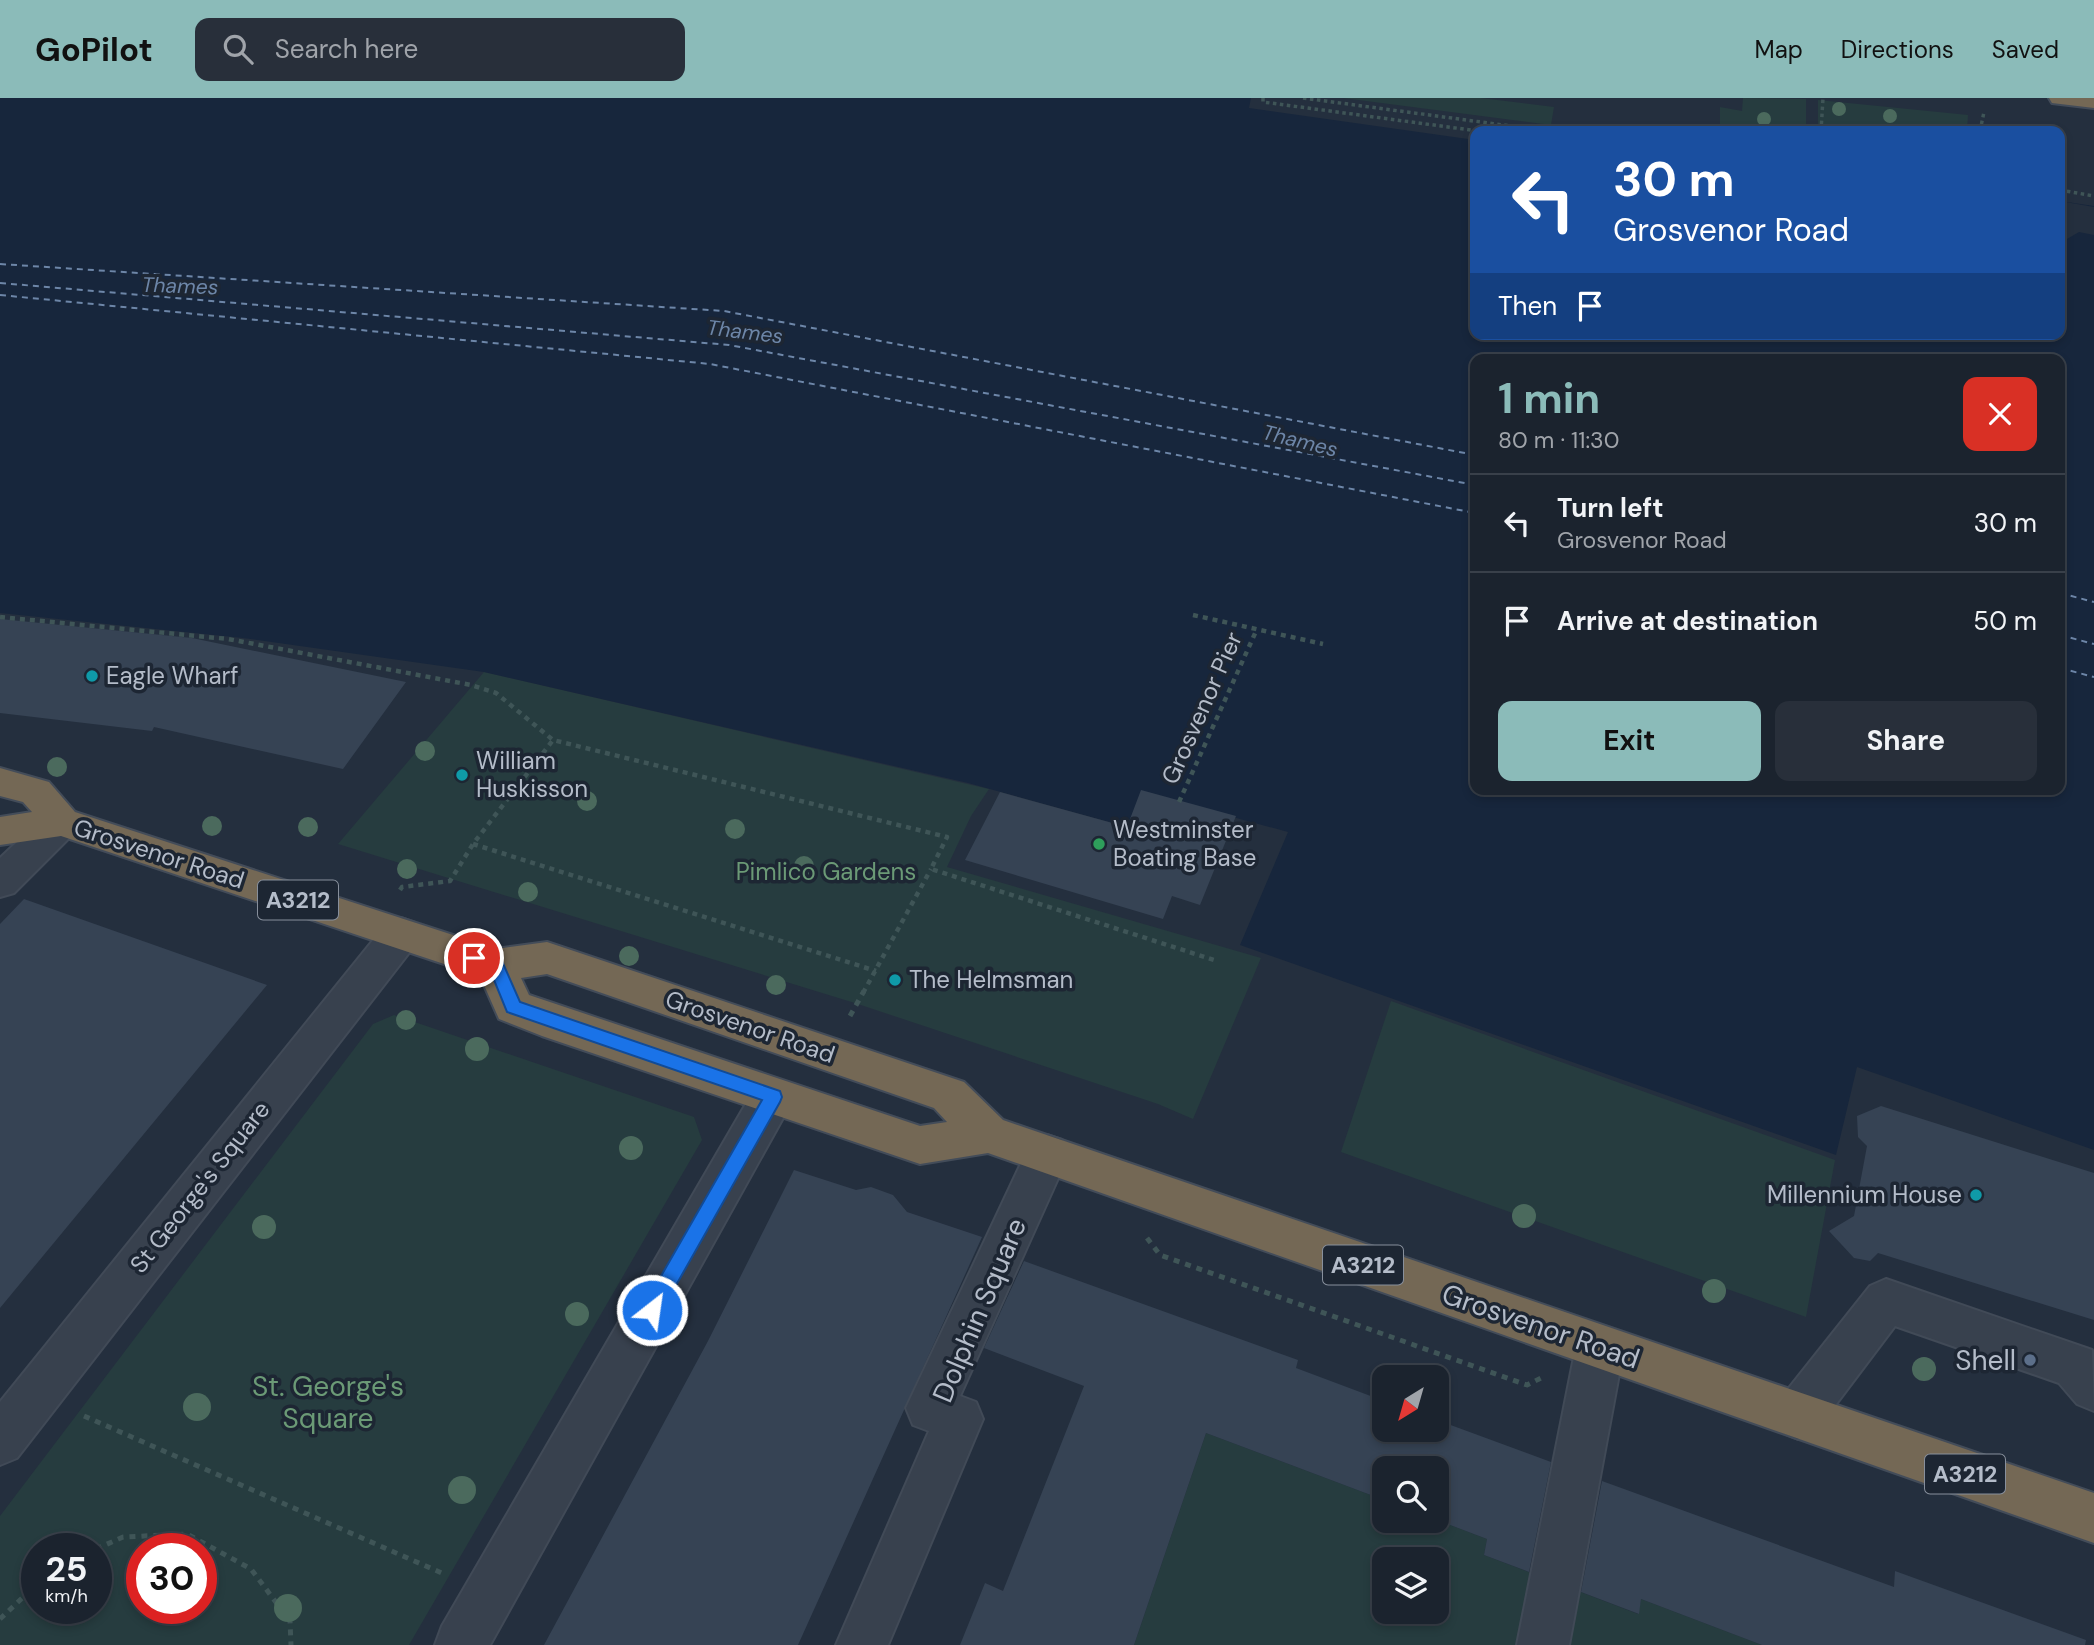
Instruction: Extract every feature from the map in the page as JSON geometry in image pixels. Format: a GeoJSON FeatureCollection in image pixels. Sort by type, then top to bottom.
{"type":"FeatureCollection","features":[{"type":"Feature","properties":{"kind":"highway"},"geometry":{"type":"LineString","coordinates":[[2062,98],[2094,101]]}},
{"type":"Feature","properties":{"kind":"highway","name":"Grosvenor Road"},"geometry":{"type":"LineString","coordinates":[[0,782],[36,792],[62,822]]}},
{"type":"Feature","properties":{"kind":"highway","name":"Grosvenor Road"},"geometry":{"type":"LineString","coordinates":[[0,831],[62,822],[496,965],[547,958],[949,1095],[988,1134],[2094,1518]]}},
{"type":"Feature","properties":{"kind":"highway","name":"Grosvenor Road"},"geometry":{"type":"LineString","coordinates":[[496,965],[513,1007],[773,1097],[920,1146],[988,1134]]}},
{"type":"Feature","properties":{"kind":"street"},"geometry":{"type":"LineString","coordinates":[[0,882],[62,822]]}},
{"type":"Feature","properties":{"kind":"street","name":"St George's Square"},"geometry":{"type":"LineString","coordinates":[[0,1441],[401,934]]}},
{"type":"Feature","properties":{"kind":"street"},"geometry":{"type":"LineString","coordinates":[[461,1645],[773,1097]]}},
{"type":"Feature","properties":{"kind":"street","name":"Dolphin Square"},"geometry":{"type":"LineString","coordinates":[[862,1645],[959,1419],[930,1408],[1047,1154]]}},
{"type":"Feature","properties":{"kind":"street"},"geometry":{"type":"LineString","coordinates":[[1798,1415],[1886,1301],[2075,1366],[2094,1388]]}},
{"type":"Feature","properties":{"kind":"street"},"geometry":{"type":"LineString","coordinates":[[1543,1645],[1600,1347]]}},
{"type":"Feature","properties":{"kind":"path"},"geometry":{"type":"LineString","coordinates":[[1263,98],[1263,102],[1470,130]]}},
{"type":"Feature","properties":{"kind":"path"},"geometry":{"type":"LineString","coordinates":[[1303,98],[1507,126]]}},
{"type":"Feature","properties":{"kind":"path"},"geometry":{"type":"LineString","coordinates":[[1821,126],[1823,98]]}},
{"type":"Feature","properties":{"kind":"path"},"geometry":{"type":"LineString","coordinates":[[1347,113],[1350,104]]}},
{"type":"Feature","properties":{"kind":"path"},"geometry":{"type":"LineString","coordinates":[[1981,126],[1984,112]]}},
{"type":"Feature","properties":{"kind":"path"},"geometry":{"type":"LineString","coordinates":[[1433,125],[1435,116]]}},
{"type":"Feature","properties":{"kind":"path"},"geometry":{"type":"LineString","coordinates":[[2065,191],[2094,196]]}},
{"type":"Feature","properties":{"kind":"path","name":"Grosvenor Pier"},"geometry":{"type":"LineString","coordinates":[[1193,615],[1323,644]]}},
{"type":"Feature","properties":{"kind":"path"},"geometry":{"type":"LineString","coordinates":[[0,617],[228,639],[471,685],[496,692],[553,740],[947,837],[876,971],[828,1053]]}},
{"type":"Feature","properties":{"kind":"path","name":"Grosvenor Pier"},"geometry":{"type":"LineString","coordinates":[[1180,802],[1256,629]]}},
{"type":"Feature","properties":{"kind":"path"},"geometry":{"type":"LineString","coordinates":[[402,887],[450,881],[473,844],[553,740]]}},
{"type":"Feature","properties":{"kind":"path"},"geometry":{"type":"LineString","coordinates":[[473,844],[876,971]]}},
{"type":"Feature","properties":{"kind":"path"},"geometry":{"type":"LineString","coordinates":[[931,869],[1214,960]]}},
{"type":"Feature","properties":{"kind":"path"},"geometry":{"type":"LineString","coordinates":[[1145,1235],[1160,1255],[1527,1385],[1600,1347]]}},
{"type":"Feature","properties":{"kind":"path"},"geometry":{"type":"LineString","coordinates":[[36,1395],[489,1595]]}},
{"type":"Feature","properties":{"kind":"path"},"geometry":{"type":"LineString","coordinates":[[112,1542],[123,1537],[187,1534],[251,1569],[290,1621],[291,1645]]}},
{"type":"Feature","properties":{"kind":"path"},"geometry":{"type":"LineString","coordinates":[[0,1619],[21,1599]]}},
{"type":"Feature","properties":{"kind":"green space"},"geometry":{"type":"Polygon","coordinates":[[[1343,98],[1481,98],[1554,107],[1551,125],[1343,98]]]}},
{"type":"Feature","properties":{"kind":"green space"},"geometry":{"type":"Polygon","coordinates":[[[1743,98],[1806,99],[1806,126],[1720,126],[1720,107],[1742,111],[1743,98]]]}},
{"type":"Feature","properties":{"kind":"green space"},"geometry":{"type":"Polygon","coordinates":[[[1818,100],[1968,115],[1967,126],[1818,126],[1818,100]]]}},
{"type":"Feature","properties":{"kind":"green space","name":"Pimlico Gardens"},"geometry":{"type":"Polygon","coordinates":[[[484,672],[989,789],[971,816],[947,867],[1261,958],[1193,1119],[1158,1104],[858,1004],[338,844],[484,672]]]}},
{"type":"Feature","properties":{"kind":"green space"},"geometry":{"type":"Polygon","coordinates":[[[1391,1001],[1835,1160],[1806,1317],[1341,1152],[1391,1001]]]}},
{"type":"Feature","properties":{"kind":"green space","name":"St. George's Square"},"geometry":{"type":"Polygon","coordinates":[[[394,1015],[694,1117],[702,1140],[409,1645],[0,1645],[0,1516],[373,1024],[394,1015]]]}},
{"type":"Feature","properties":{"kind":"green space"},"geometry":{"type":"Polygon","coordinates":[[[1206,1433],[1372,1495],[1372,1533],[1449,1533],[1449,1525],[1487,1539],[1484,1555],[1638,1614],[1641,1599],[1762,1645],[1134,1645],[1206,1433]]]}},
{"type":"Feature","properties":{"kind":"water","name":"Thames"},"geometry":{"type":"Polygon","coordinates":[[[0,98],[1251,98],[1249,108],[1470,139],[1470,340],[2065,340],[2065,202],[2094,206],[2094,1150],[1857,1067],[1836,1155],[1240,945],[1288,832],[1141,792],[1127,827],[968,783],[484,672],[243,638],[0,613],[0,98]]]}},
{"type":"Feature","properties":{"kind":"pier"},"geometry":{"type":"Polygon","coordinates":[[[2065,202],[2094,207],[2094,235],[2079,232],[2065,240],[2065,202]]]}},
{"type":"Feature","properties":{"kind":"building"},"geometry":{"type":"Polygon","coordinates":[[[0,619],[192,638],[406,682],[343,769],[154,727],[152,731],[0,713],[0,619]]]}},
{"type":"Feature","properties":{"kind":"building","name":"Westminster Boating Base"},"geometry":{"type":"Polygon","coordinates":[[[1141,790],[1236,816],[1200,905],[1172,896],[1163,919],[965,860],[1000,792],[1127,827],[1141,790]]]}},
{"type":"Feature","properties":{"kind":"building"},"geometry":{"type":"Polygon","coordinates":[[[24,899],[267,985],[0,1308],[0,924],[24,899]]]}},
{"type":"Feature","properties":{"kind":"building","name":"Millennium House"},"geometry":{"type":"Polygon","coordinates":[[[1881,1106],[2094,1173],[2094,1320],[1878,1253],[1870,1261],[1854,1258],[1829,1231],[1854,1216],[1867,1146],[1858,1137],[1857,1116],[1881,1106]]]}},
{"type":"Feature","properties":{"kind":"building"},"geometry":{"type":"Polygon","coordinates":[[[794,1170],[856,1190],[871,1187],[893,1195],[907,1212],[982,1237],[798,1645],[544,1645],[708,1341],[794,1170]]]}},
{"type":"Feature","properties":{"kind":"building"},"geometry":{"type":"Polygon","coordinates":[[[1024,1261],[1298,1360],[1296,1368],[1372,1396],[1372,1442],[1449,1442],[1449,1424],[1551,1462],[1529,1572],[1484,1555],[1487,1539],[1449,1525],[1449,1456],[1372,1456],[1372,1495],[1206,1433],[1134,1645],[960,1645],[985,1583],[1003,1591],[1084,1386],[984,1348],[1024,1261]]]}},
{"type":"Feature","properties":{"kind":"building"},"geometry":{"type":"Polygon","coordinates":[[[1602,1481],[1894,1587],[1895,1571],[2086,1640],[2085,1645],[1762,1645],[1641,1599],[1639,1614],[1581,1592],[1602,1481]]]}},
{"type":"Feature","properties":{"kind":"ferry route"},"geometry":{"type":"LineString","coordinates":[[0,264],[724,311],[1470,454]]}},
{"type":"Feature","properties":{"kind":"ferry route"},"geometry":{"type":"LineString","coordinates":[[0,283],[729,345],[1470,484]]}},
{"type":"Feature","properties":{"kind":"ferry route"},"geometry":{"type":"LineString","coordinates":[[0,295],[710,364],[1470,512]]}},
{"type":"Feature","properties":{"kind":"ferry route"},"geometry":{"type":"LineString","coordinates":[[2065,594],[2094,602]]}},
{"type":"Feature","properties":{"kind":"ferry route"},"geometry":{"type":"LineString","coordinates":[[2065,636],[2094,644]]}},
{"type":"Feature","properties":{"kind":"ferry route"},"geometry":{"type":"LineString","coordinates":[[2065,669],[2094,677]]}},
{"type":"Feature","properties":{"kind":"place","name":"Eagle Wharf"},"geometry":{"type":"Point","coordinates":[92,676]}},
{"type":"Feature","properties":{"kind":"place","name":"William Huskisson"},"geometry":{"type":"Point","coordinates":[462,775]}},
{"type":"Feature","properties":{"kind":"place","name":"Westminster Boating Base"},"geometry":{"type":"Point","coordinates":[1099,844]}},
{"type":"Feature","properties":{"kind":"place","name":"The Helmsman"},"geometry":{"type":"Point","coordinates":[895,980]}},
{"type":"Feature","properties":{"kind":"place","name":"Millennium House"},"geometry":{"type":"Point","coordinates":[1976,1195]}},
{"type":"Feature","properties":{"kind":"place","name":"Shell"},"geometry":{"type":"Point","coordinates":[2030,1360]}},
{"type":"Feature","properties":{"kind":"route"},"geometry":{"type":"LineString","coordinates":[[474,958],[496,965],[513,1007],[773,1097],[652,1310]]}}]}
